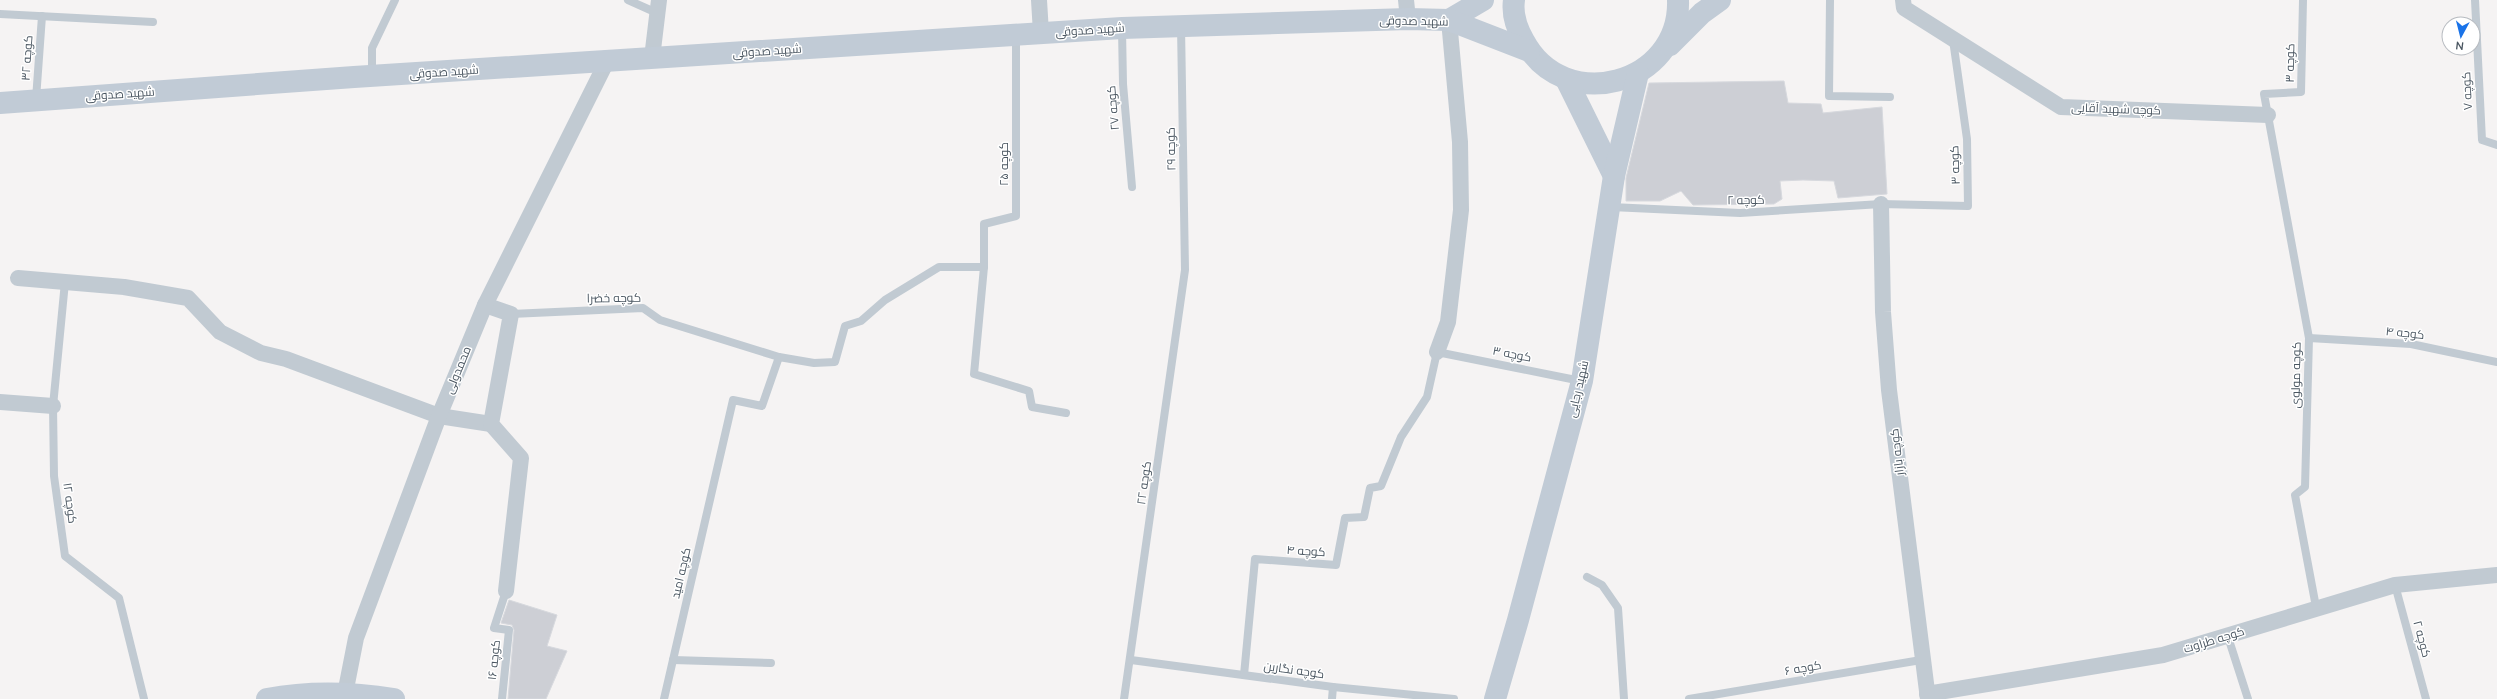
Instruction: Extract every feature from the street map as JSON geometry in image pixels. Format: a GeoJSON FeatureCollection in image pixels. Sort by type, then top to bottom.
{"type":"FeatureCollection","features":[{"type":"Feature","properties":{"kind":"main road"},"geometry":{"type":"LineString","coordinates":[[1449,20],[1483,0]]}},
{"type":"Feature","properties":{"kind":"main road"},"geometry":{"type":"LineString","coordinates":[[1514,0],[1518,29],[1529,51],[1546,68],[1566,79],[1590,84],[1615,82],[1638,73],[1659,56],[1702,13],[1720,0]]}},
{"type":"Feature","properties":{"kind":"main road"},"geometry":{"type":"LineString","coordinates":[[1659,56],[1672,35],[1679,11],[1678,0]]}},
{"type":"Feature","properties":{"kind":"main road","name":"شهید صدوقی"},"geometry":{"type":"LineString","coordinates":[[0,103],[372,76],[1041,33],[1180,26],[1407,10],[1449,20],[1529,51]]}},
{"type":"Feature","properties":{"kind":"main road","name":"شهید رجایی"},"geometry":{"type":"LineString","coordinates":[[1495,699],[1518,620],[1582,381],[1611,208],[1614,176],[1638,73]]}},
{"type":"Feature","properties":{"kind":"main road"},"geometry":{"type":"LineString","coordinates":[[1566,79],[1614,176]]}},
{"type":"Feature","properties":{"kind":"main road"},"geometry":{"type":"LineString","coordinates":[[267,699],[300,693],[345,694],[394,699]]}},
{"type":"Feature","properties":{"kind":"street"},"geometry":{"type":"LineString","coordinates":[[1039,0],[1041,33]]}},
{"type":"Feature","properties":{"kind":"street","name":"کوچه شهید آقایی"},"geometry":{"type":"LineString","coordinates":[[1903,0],[1904,8],[2061,107],[2268,116]]}},
{"type":"Feature","properties":{"kind":"street"},"geometry":{"type":"LineString","coordinates":[[652,58],[658,6]]}},
{"type":"Feature","properties":{"kind":"street"},"geometry":{"type":"LineString","coordinates":[[1437,352],[1448,322],[1461,210],[1460,142],[1449,20]]}},
{"type":"Feature","properties":{"kind":"street","name":"محمدولی"},"geometry":{"type":"LineString","coordinates":[[345,694],[356,638],[438,416],[485,305],[607,61]]}},
{"type":"Feature","properties":{"kind":"street","name":"کوچه بازار"},"geometry":{"type":"LineString","coordinates":[[1881,204],[1883,312],[1888,374],[1921,660],[1928,696]]}},
{"type":"Feature","properties":{"kind":"street"},"geometry":{"type":"LineString","coordinates":[[18,278],[124,286],[188,298],[220,332],[261,353],[286,359],[438,416],[491,424],[521,458],[506,591]]}},
{"type":"Feature","properties":{"kind":"street"},"geometry":{"type":"LineString","coordinates":[[485,305],[511,314],[491,424]]}},
{"type":"Feature","properties":{"kind":"street"},"geometry":{"type":"LineString","coordinates":[[0,402],[53,406]]}},
{"type":"Feature","properties":{"kind":"street","name":"کوچه طراوت"},"geometry":{"type":"LineString","coordinates":[[1928,696],[2163,655],[2228,637],[2316,608],[2395,585],[2497,575]]}},
{"type":"Feature","properties":{"kind":"lane"},"geometry":{"type":"LineString","coordinates":[[372,76],[372,48],[395,0]]}},
{"type":"Feature","properties":{"kind":"lane"},"geometry":{"type":"LineString","coordinates":[[628,0],[658,6]]}},
{"type":"Feature","properties":{"kind":"lane"},"geometry":{"type":"LineString","coordinates":[[1830,0],[1829,96],[1890,97]]}},
{"type":"Feature","properties":{"kind":"lane","name":"کوچه ۳"},"geometry":{"type":"LineString","coordinates":[[2268,116],[2264,94],[2301,92],[2303,0]]}},
{"type":"Feature","properties":{"kind":"lane","name":"کوچه ۷"},"geometry":{"type":"LineString","coordinates":[[2475,0],[2482,140],[2497,145]]}},
{"type":"Feature","properties":{"kind":"lane"},"geometry":{"type":"LineString","coordinates":[[0,14],[153,22]]}},
{"type":"Feature","properties":{"kind":"lane","name":"کوچه ۳۲"},"geometry":{"type":"LineString","coordinates":[[36,100],[42,16]]}},
{"type":"Feature","properties":{"kind":"lane","name":"کوچه ۲۹"},"geometry":{"type":"LineString","coordinates":[[1180,26],[1185,270]]}},
{"type":"Feature","properties":{"kind":"lane","name":"کوچه ۲۷"},"geometry":{"type":"LineString","coordinates":[[1122,28],[1123,84],[1132,187]]}},
{"type":"Feature","properties":{"kind":"lane","name":"کوچه ۲۵"},"geometry":{"type":"LineString","coordinates":[[984,267],[984,224],[1016,216],[1016,35]]}},
{"type":"Feature","properties":{"kind":"lane","name":"کوچه ۳"},"geometry":{"type":"LineString","coordinates":[[1881,204],[1968,206],[1967,139],[1952,38]]}},
{"type":"Feature","properties":{"kind":"lane","name":"کوچه مولوی"},"geometry":{"type":"LineString","coordinates":[[2268,116],[2309,338],[2305,487],[2295,495],[2316,608]]}},
{"type":"Feature","properties":{"kind":"lane","name":"کوچه ۲"},"geometry":{"type":"LineString","coordinates":[[1611,208],[1740,213],[1881,204]]}},
{"type":"Feature","properties":{"kind":"lane","name":"کوچه خضرا"},"geometry":{"type":"LineString","coordinates":[[511,314],[643,308],[660,320],[779,358],[814,363],[835,362],[845,326],[860,321],[885,300],[940,267],[984,267]]}},
{"type":"Feature","properties":{"kind":"lane"},"geometry":{"type":"LineString","coordinates":[[984,267],[974,374],[1029,391],[1032,407],[1066,413]]}},
{"type":"Feature","properties":{"kind":"lane","name":"کوچه ۲۲"},"geometry":{"type":"LineString","coordinates":[[1124,699],[1131,660],[1185,270]]}},
{"type":"Feature","properties":{"kind":"lane","name":"کوچه ۱۲"},"geometry":{"type":"LineString","coordinates":[[65,282],[53,406],[54,476],[65,556],[119,598],[144,699]]}},
{"type":"Feature","properties":{"kind":"lane","name":"کوچه ۴"},"geometry":{"type":"LineString","coordinates":[[2309,338],[2410,344],[2497,362]]}},
{"type":"Feature","properties":{"kind":"lane","name":"کوچه ۳"},"geometry":{"type":"LineString","coordinates":[[1437,352],[1582,381]]}},
{"type":"Feature","properties":{"kind":"lane","name":"کوچه ۴"},"geometry":{"type":"LineString","coordinates":[[1244,675],[1255,559],[1336,565],[1345,518],[1364,517],[1370,488],[1381,486],[1400,437],[1427,397],[1437,352]]}},
{"type":"Feature","properties":{"kind":"lane","name":"کوچه امید"},"geometry":{"type":"LineString","coordinates":[[664,699],[733,400],[762,406],[779,358]]}},
{"type":"Feature","properties":{"kind":"lane"},"geometry":{"type":"LineString","coordinates":[[1587,577],[1602,585],[1618,608],[1624,699]]}},
{"type":"Feature","properties":{"kind":"lane","name":"کوچه ۲"},"geometry":{"type":"LineString","coordinates":[[2395,585],[2426,699]]}},
{"type":"Feature","properties":{"kind":"lane","name":"کوچه ۱۶"},"geometry":{"type":"LineString","coordinates":[[502,699],[509,630],[494,628],[506,591]]}},
{"type":"Feature","properties":{"kind":"lane"},"geometry":{"type":"LineString","coordinates":[[2228,637],[2248,699]]}},
{"type":"Feature","properties":{"kind":"lane"},"geometry":{"type":"LineString","coordinates":[[672,660],[771,663]]}},
{"type":"Feature","properties":{"kind":"lane","name":"کوچه نگارین"},"geometry":{"type":"LineString","coordinates":[[1131,660],[1333,687],[1454,699]]}},
{"type":"Feature","properties":{"kind":"lane","name":"کوچه ۶"},"geometry":{"type":"LineString","coordinates":[[1689,699],[1921,660]]}},
{"type":"Feature","properties":{"kind":"lane"},"geometry":{"type":"LineString","coordinates":[[1332,699],[1333,687]]}},
{"type":"Feature","properties":{"kind":"building"},"geometry":{"type":"Polygon","coordinates":[[[1784,81],[1788,103],[1821,104],[1823,113],[1882,107],[1887,194],[1838,198],[1834,181],[1803,180],[1780,181],[1782,199],[1774,204],[1693,205],[1681,191],[1660,201],[1626,201],[1626,178],[1649,83],[1784,81]]]}},
{"type":"Feature","properties":{"kind":"building"},"geometry":{"type":"Polygon","coordinates":[[[509,600],[557,615],[547,646],[567,651],[546,699],[508,699],[514,630],[512,625],[501,623],[509,600]]]}}]}
